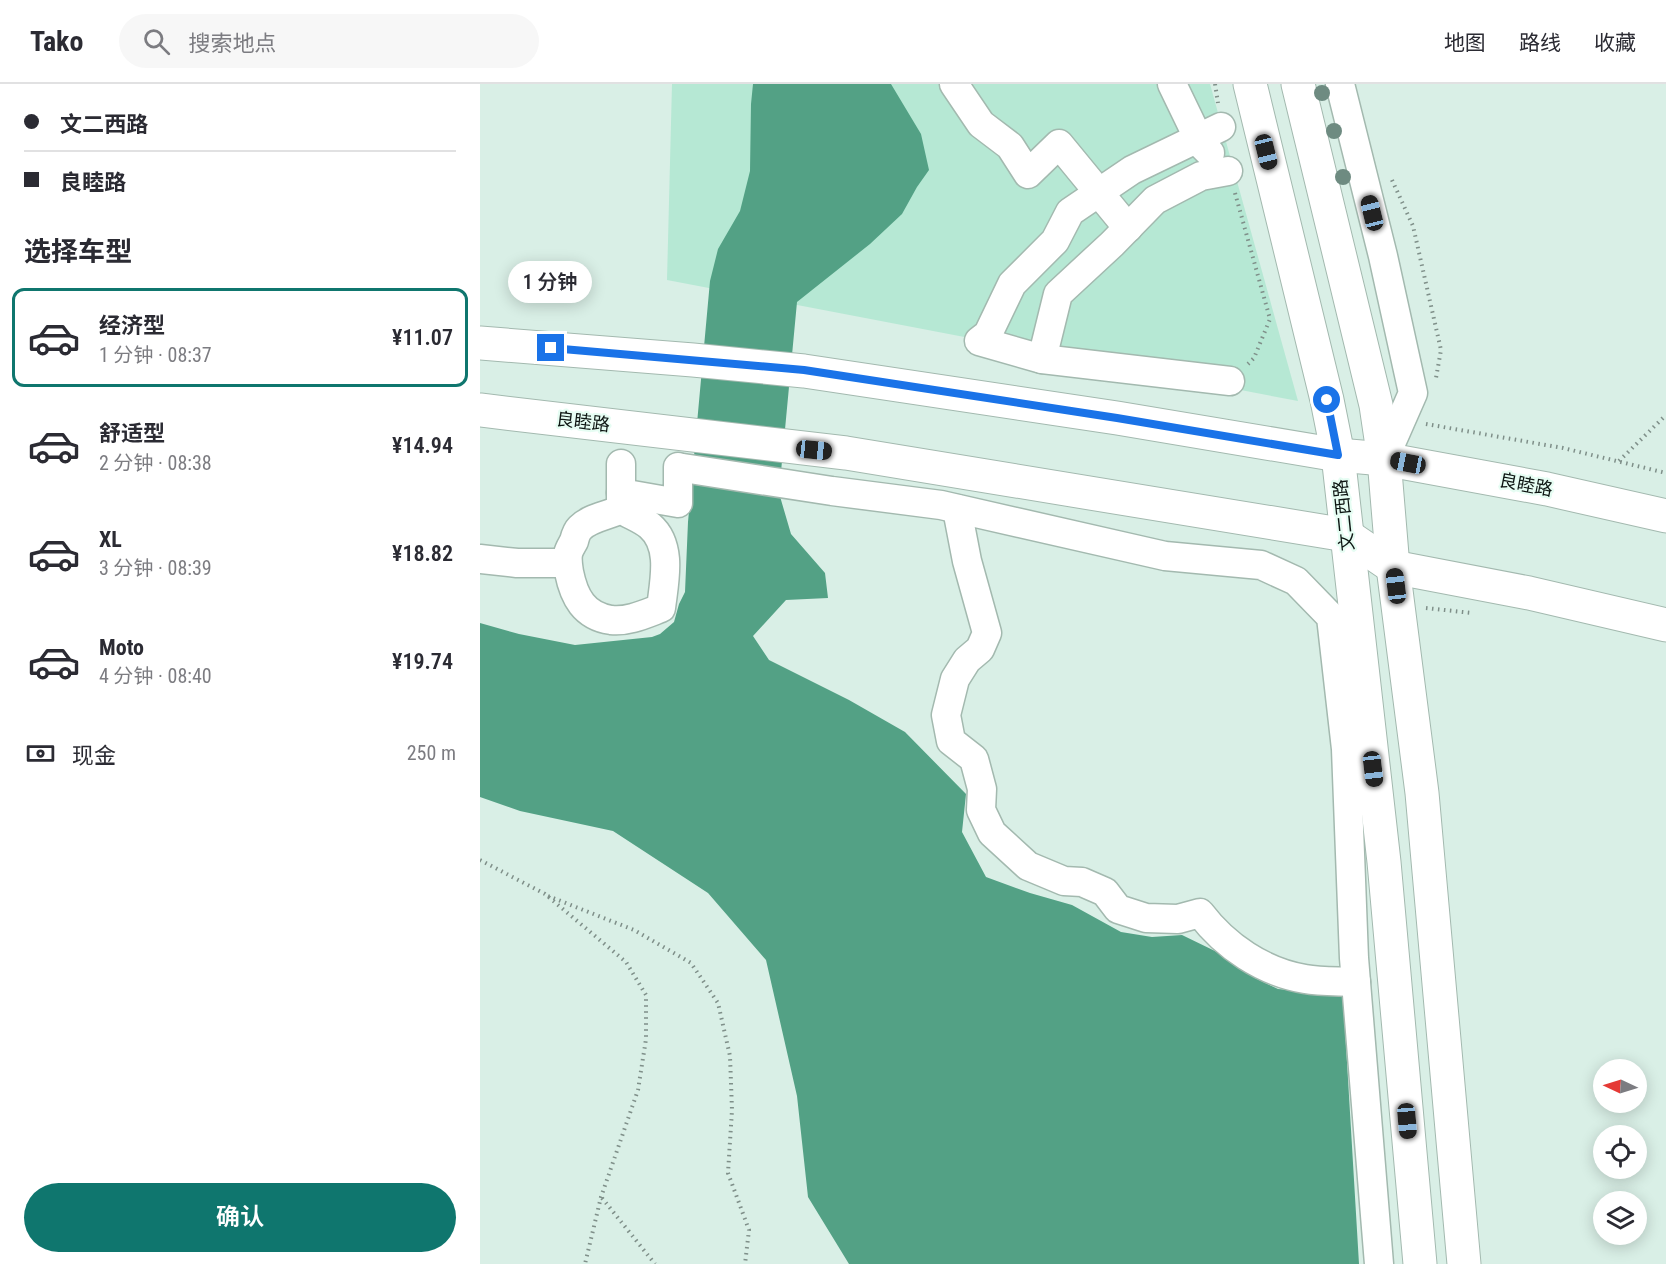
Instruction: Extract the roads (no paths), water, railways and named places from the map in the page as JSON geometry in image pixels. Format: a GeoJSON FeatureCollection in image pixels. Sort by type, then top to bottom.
{"type":"FeatureCollection","features":[{"type":"Feature","properties":{"kind":"main road","name":"文二西路"},"geometry":{"type":"LineString","coordinates":[[1250,84],[1327,400],[1338,455],[1384,862],[1420,1264]]}},
{"type":"Feature","properties":{"kind":"main road"},"geometry":{"type":"LineString","coordinates":[[1298,84],[1376,405],[1384,459],[1394,567],[1422,793],[1464,1264]]}},
{"type":"Feature","properties":{"kind":"main road","name":"良睦路"},"geometry":{"type":"LineString","coordinates":[[480,343],[804,370],[1338,455],[1384,459],[1547,489],[1666,516]]}},
{"type":"Feature","properties":{"kind":"main road","name":"良睦路"},"geometry":{"type":"LineString","coordinates":[[480,410],[846,453],[1346,534]]}},
{"type":"Feature","properties":{"kind":"main road"},"geometry":{"type":"LineString","coordinates":[[1346,534],[1394,567],[1529,593],[1666,625]]}},
{"type":"Feature","properties":{"kind":"lane"},"geometry":{"type":"LineString","coordinates":[[954,84],[981,124],[1010,146],[1028,174],[1059,144],[1128,228]]}},
{"type":"Feature","properties":{"kind":"lane"},"geometry":{"type":"LineString","coordinates":[[1172,84],[1210,132]]}},
{"type":"Feature","properties":{"kind":"lane"},"geometry":{"type":"LineString","coordinates":[[1340,84],[1383,256],[1413,393],[1384,459]]}},
{"type":"Feature","properties":{"kind":"lane"},"geometry":{"type":"LineString","coordinates":[[1210,132],[1132,170],[1070,212],[1055,241],[1012,284],[988,334],[979,341],[1042,359],[1230,381]]}},
{"type":"Feature","properties":{"kind":"lane"},"geometry":{"type":"LineString","coordinates":[[1042,359],[1058,294],[1155,200],[1201,176],[1228,171],[1202,144],[1210,132]]}},
{"type":"Feature","properties":{"kind":"lane"},"geometry":{"type":"LineString","coordinates":[[621,464],[621,501],[611,514],[595,518],[579,529],[567,563],[572,588],[580,602],[590,612],[610,620],[636,617],[660,608],[665,558],[664,543],[651,526],[621,501]]}},
{"type":"Feature","properties":{"kind":"lane"},"geometry":{"type":"LineString","coordinates":[[621,501],[678,503],[680,467],[941,505],[1165,556],[1261,565],[1296,581],[1331,617],[1346,749],[1356,982],[1379,1264]]}},
{"type":"Feature","properties":{"kind":"lane"},"geometry":{"type":"LineString","coordinates":[[957,509],[967,561],[987,633],[980,649],[967,660],[955,679],[946,715],[951,741],[974,759],[982,789],[981,810],[992,832],[1028,866],[1064,881],[1082,882],[1106,892],[1118,909],[1146,918],[1178,919],[1200,913],[1213,929],[1239,952],[1274,972],[1305,979],[1356,982]]}},
{"type":"Feature","properties":{"kind":"lane"},"geometry":{"type":"LineString","coordinates":[[480,559],[517,563],[567,563]]}}]}
